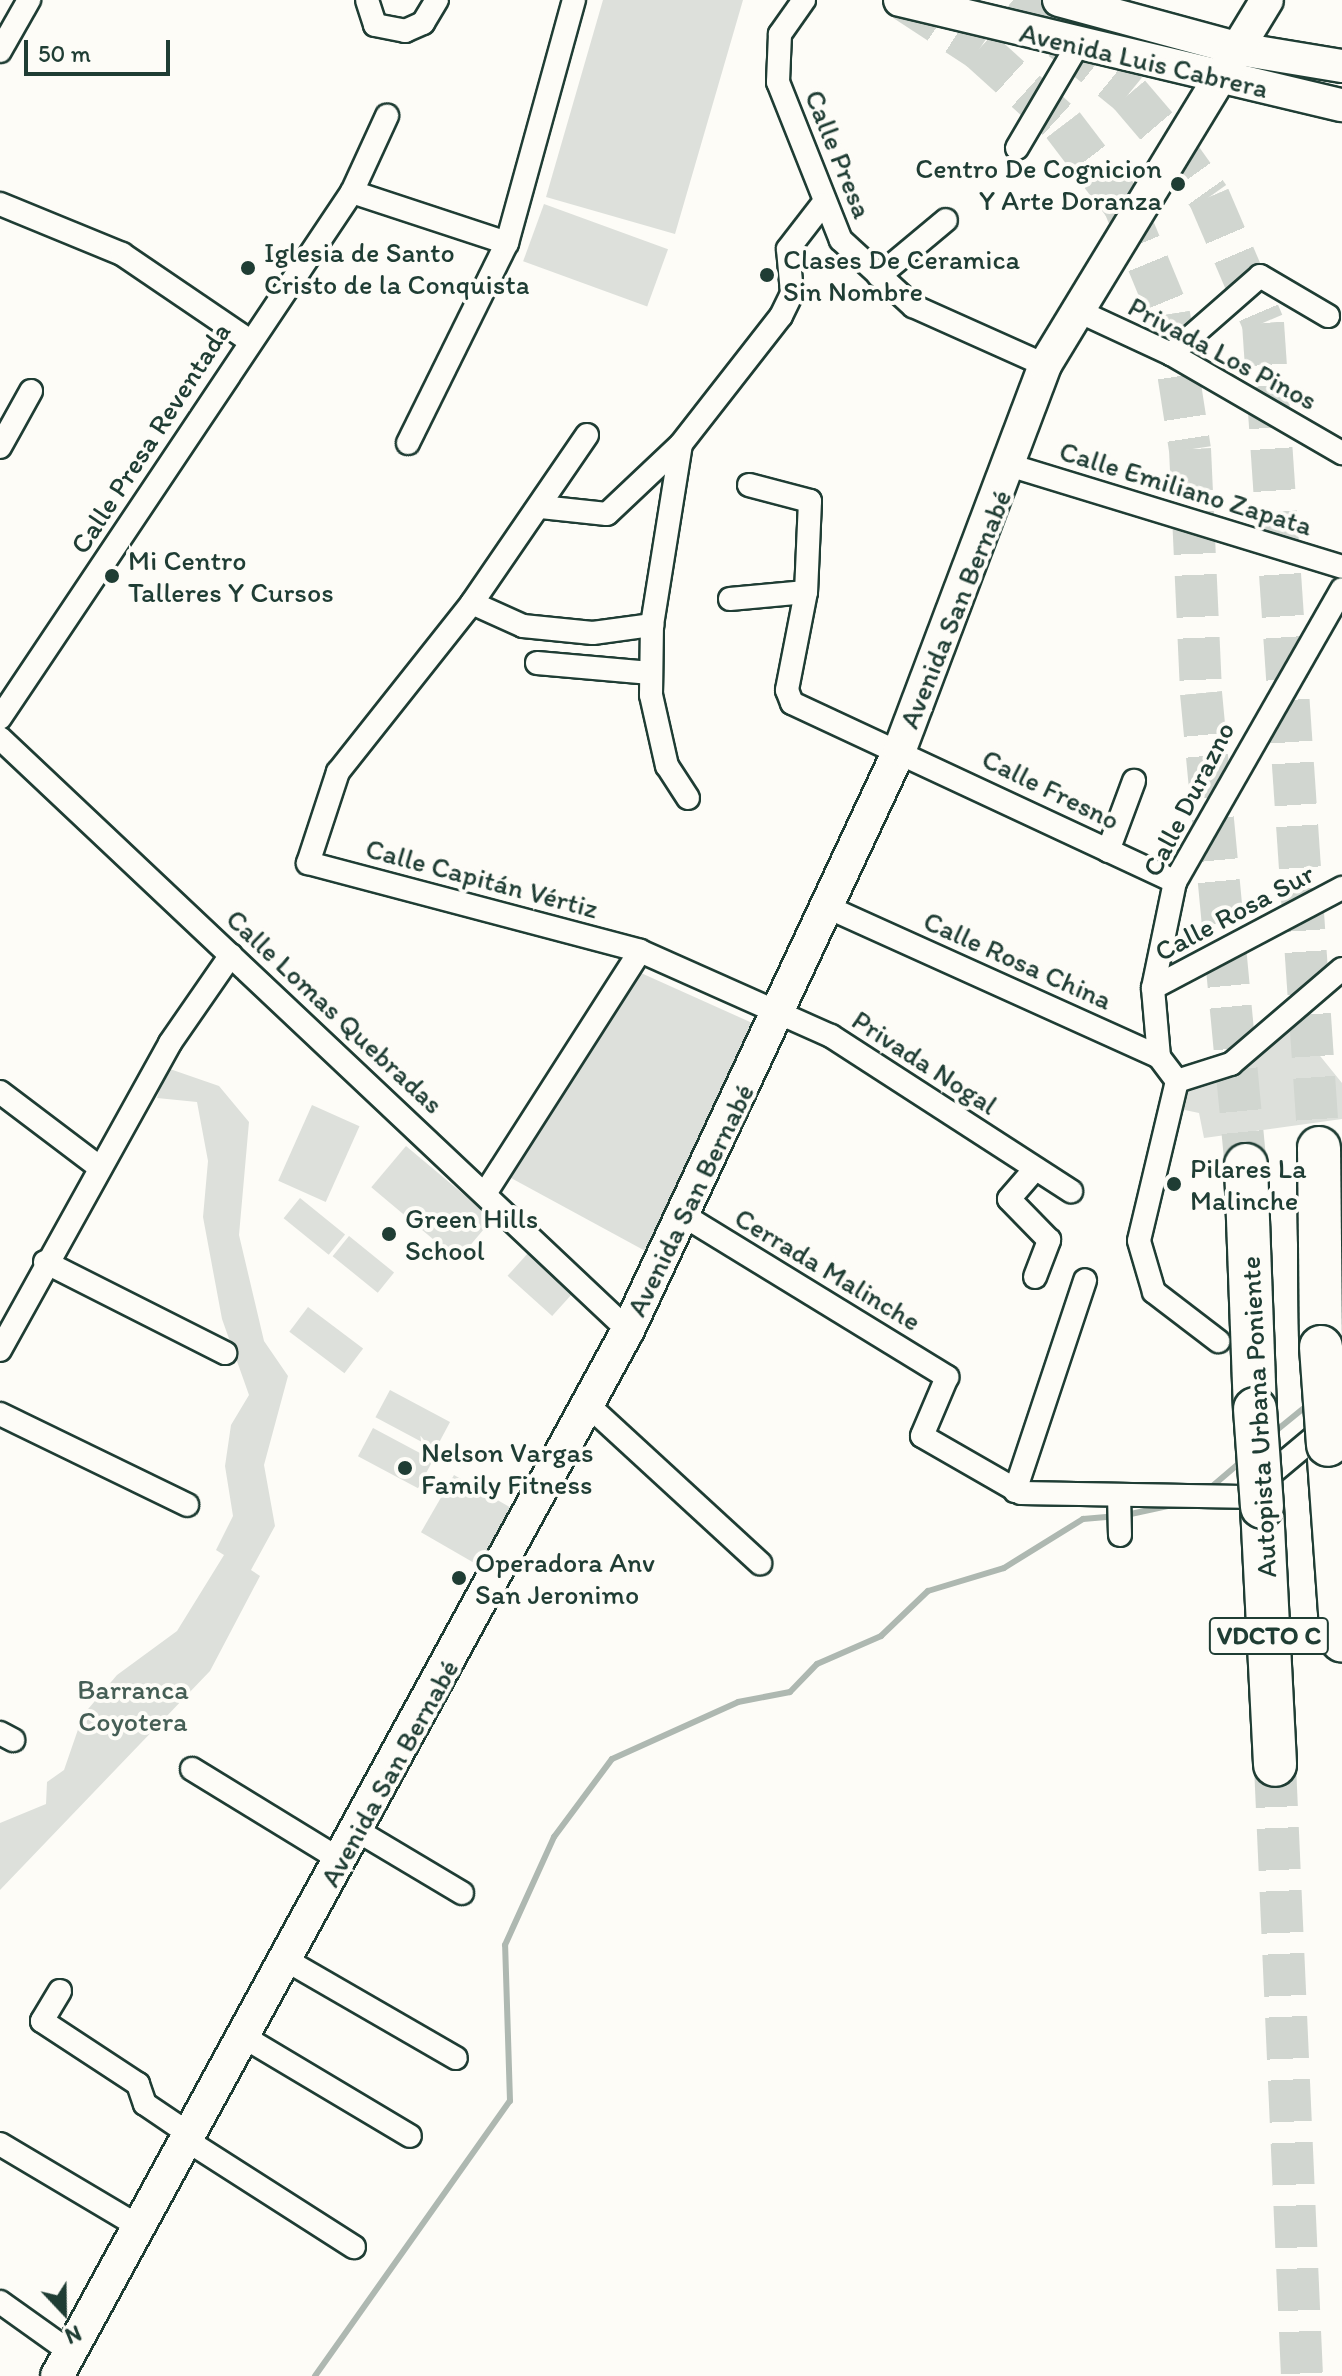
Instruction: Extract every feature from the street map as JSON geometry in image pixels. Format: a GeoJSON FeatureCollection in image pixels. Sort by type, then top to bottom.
{"type":"FeatureCollection","features":[{"type":"Feature","properties":{"kind":"highway","name":"VDCTO C"},"geometry":{"type":"LineString","coordinates":[[1319,1148],[1321,1347],[1335,1430],[1342,1640]]}},
{"type":"Feature","properties":{"kind":"highway","name":"Autopista Urbana Poniente"},"geometry":{"type":"LineString","coordinates":[[1246,1165],[1255,1409],[1275,1765]]}},
{"type":"Feature","properties":{"kind":"main road","name":"Avenida Luis Cabrera"},"geometry":{"type":"LineString","coordinates":[[900,0],[1077,46],[1342,105]]}},
{"type":"Feature","properties":{"kind":"main road","name":"Avenida Luis Cabrera"},"geometry":{"type":"LineString","coordinates":[[1059,0],[1239,49],[1342,66]]}},
{"type":"Feature","properties":{"kind":"main road","name":"Avenida San Bernabé"},"geometry":{"type":"LineString","coordinates":[[64,2364],[342,1861],[628,1330],[678,1212],[780,1012],[825,906],[900,749],[1012,466],[1045,365],[1074,309],[1222,79],[1267,0]]}},
{"type":"Feature","properties":{"kind":"street"},"geometry":{"type":"LineString","coordinates":[[0,51],[29,0]]}},
{"type":"Feature","properties":{"kind":"street"},"geometry":{"type":"LineString","coordinates":[[367,0],[375,25],[405,31],[423,23],[437,0]]}},
{"type":"Feature","properties":{"kind":"street"},"geometry":{"type":"LineString","coordinates":[[408,443],[507,243],[574,0]]}},
{"type":"Feature","properties":{"kind":"street","name":"Calle Presa"},"geometry":{"type":"LineString","coordinates":[[804,0],[780,34],[776,68],[822,205],[841,240],[913,306],[1045,365]]}},
{"type":"Feature","properties":{"kind":"street"},"geometry":{"type":"LineString","coordinates":[[1017,148],[1077,46]]}},
{"type":"Feature","properties":{"kind":"street","name":"Calle Presa Reventada"},"geometry":{"type":"LineString","coordinates":[[0,718],[352,192],[387,116]]}},
{"type":"Feature","properties":{"kind":"street"},"geometry":{"type":"LineString","coordinates":[[352,192],[507,243]]}},
{"type":"Feature","properties":{"kind":"street"},"geometry":{"type":"LineString","coordinates":[[0,204],[122,254],[250,341]]}},
{"type":"Feature","properties":{"kind":"street"},"geometry":{"type":"LineString","coordinates":[[541,507],[607,514],[681,444],[781,316],[792,293],[788,249],[822,205]]}},
{"type":"Feature","properties":{"kind":"street"},"geometry":{"type":"LineString","coordinates":[[879,276],[946,220]]}},
{"type":"Feature","properties":{"kind":"street"},"geometry":{"type":"LineString","coordinates":[[1171,354],[1260,276],[1328,316]]}},
{"type":"Feature","properties":{"kind":"street","name":"Privada Los Pinos"},"geometry":{"type":"LineString","coordinates":[[1074,309],[1171,354],[1342,453]]}},
{"type":"Feature","properties":{"kind":"street"},"geometry":{"type":"LineString","coordinates":[[0,447],[31,391]]}},
{"type":"Feature","properties":{"kind":"street"},"geometry":{"type":"LineString","coordinates":[[587,435],[541,507],[472,603],[523,626],[593,633],[652,625]]}},
{"type":"Feature","properties":{"kind":"street"},"geometry":{"type":"LineString","coordinates":[[681,444],[652,625],[651,673],[667,766],[688,798]]}},
{"type":"Feature","properties":{"kind":"street","name":"Calle Emiliano Zapata"},"geometry":{"type":"LineString","coordinates":[[1012,466],[1342,567]]}},
{"type":"Feature","properties":{"kind":"street"},"geometry":{"type":"LineString","coordinates":[[730,599],[806,592],[810,501],[749,485]]}},
{"type":"Feature","properties":{"kind":"street","name":"Calle Durazno"},"geometry":{"type":"LineString","coordinates":[[1159,1057],[1153,988],[1175,882],[1342,589]]}},
{"type":"Feature","properties":{"kind":"street","name":"Calle Fresno"},"geometry":{"type":"LineString","coordinates":[[806,592],[788,698],[1175,882]]}},
{"type":"Feature","properties":{"kind":"street","name":"Calle Capitán Vértiz"},"geometry":{"type":"LineString","coordinates":[[472,603],[338,772],[308,863],[640,951],[780,1012]]}},
{"type":"Feature","properties":{"kind":"street"},"geometry":{"type":"LineString","coordinates":[[537,663],[651,673]]}},
{"type":"Feature","properties":{"kind":"street","name":"Calle Lomas Quebradas"},"geometry":{"type":"LineString","coordinates":[[0,738],[486,1192],[628,1330]]}},
{"type":"Feature","properties":{"kind":"street"},"geometry":{"type":"LineString","coordinates":[[1108,851],[1134,781]]}},
{"type":"Feature","properties":{"kind":"street","name":"Calle Rosa Sur"},"geometry":{"type":"LineString","coordinates":[[1153,988],[1342,888]]}},
{"type":"Feature","properties":{"kind":"street","name":"Calle Rosa China"},"geometry":{"type":"LineString","coordinates":[[825,906],[1159,1057],[1177,1081]]}},
{"type":"Feature","properties":{"kind":"street"},"geometry":{"type":"LineString","coordinates":[[486,1192],[640,951]]}},
{"type":"Feature","properties":{"kind":"street"},"geometry":{"type":"LineString","coordinates":[[0,1348],[98,1166],[231,955]]}},
{"type":"Feature","properties":{"kind":"street"},"geometry":{"type":"LineString","coordinates":[[1218,1341],[1154,1292],[1139,1241],[1177,1081],[1231,1064],[1342,969]]}},
{"type":"Feature","properties":{"kind":"street","name":"Privada Nogal"},"geometry":{"type":"LineString","coordinates":[[780,1012],[1071,1191]]}},
{"type":"Feature","properties":{"kind":"street"},"geometry":{"type":"LineString","coordinates":[[0,1092],[98,1166]]}},
{"type":"Feature","properties":{"kind":"street"},"geometry":{"type":"LineString","coordinates":[[1035,1169],[1009,1199],[1049,1240],[1035,1277]]}},
{"type":"Feature","properties":{"kind":"street","name":"Cerrada Malinche"},"geometry":{"type":"LineString","coordinates":[[678,1212],[947,1377],[922,1436],[1018,1492]]}},
{"type":"Feature","properties":{"kind":"street"},"geometry":{"type":"LineString","coordinates":[[45,1262],[225,1353]]}},
{"type":"Feature","properties":{"kind":"street"},"geometry":{"type":"LineString","coordinates":[[1085,1280],[1018,1492],[1120,1515],[1183,1494],[1212,1501],[1243,1497],[1335,1430]]}},
{"type":"Feature","properties":{"kind":"street"},"geometry":{"type":"LineString","coordinates":[[588,1405],[760,1563]]}},
{"type":"Feature","properties":{"kind":"street"},"geometry":{"type":"LineString","coordinates":[[0,1414],[187,1505]]}},
{"type":"Feature","properties":{"kind":"street"},"geometry":{"type":"LineString","coordinates":[[192,1769],[342,1861]]}},
{"type":"Feature","properties":{"kind":"street"},"geometry":{"type":"LineString","coordinates":[[358,1831],[462,1893]]}},
{"type":"Feature","properties":{"kind":"street"},"geometry":{"type":"LineString","coordinates":[[286,1960],[456,2058]]}},
{"type":"Feature","properties":{"kind":"street"},"geometry":{"type":"LineString","coordinates":[[60,1991],[42,2021],[138,2084],[145,2104],[190,2138],[354,2247]]}},
{"type":"Feature","properties":{"kind":"street"},"geometry":{"type":"LineString","coordinates":[[244,2037],[410,2136]]}},
{"type":"Feature","properties":{"kind":"street"},"geometry":{"type":"LineString","coordinates":[[0,2144],[140,2227]]}},
{"type":"Feature","properties":{"kind":"street"},"geometry":{"type":"LineString","coordinates":[[0,2302],[64,2364]]}},
{"type":"Feature","properties":{"kind":"green space"},"geometry":{"type":"Polygon","coordinates":[[[603,0],[743,0],[675,234],[546,197],[603,0]]]}},
{"type":"Feature","properties":{"kind":"green space"},"geometry":{"type":"Polygon","coordinates":[[[544,204],[668,249],[647,306],[523,261],[544,204]]]}},
{"type":"Feature","properties":{"kind":"green space"},"geometry":{"type":"Polygon","coordinates":[[[641,973],[759,1026],[649,1253],[511,1178],[641,973]]]}},
{"type":"Feature","properties":{"kind":"green space"},"geometry":{"type":"Polygon","coordinates":[[[1295,1025],[1342,1083],[1342,1119],[1204,1138],[1199,1113],[1180,1109],[1181,1087],[1214,1080],[1295,1025]]]}},
{"type":"Feature","properties":{"kind":"green space","name":"Barranca Coyotera"},"geometry":{"type":"Polygon","coordinates":[[[167,1068],[219,1086],[249,1122],[239,1235],[264,1341],[288,1376],[264,1465],[275,1526],[251,1570],[260,1576],[210,1671],[0,1890],[0,1823],[46,1804],[47,1782],[64,1770],[83,1715],[117,1675],[177,1631],[224,1555],[216,1550],[233,1516],[225,1466],[231,1425],[249,1395],[222,1319],[203,1217],[208,1161],[197,1102],[157,1098],[167,1068]]]}},
{"type":"Feature","properties":{"kind":"green space"},"geometry":{"type":"Polygon","coordinates":[[[312,1105],[360,1126],[326,1202],[278,1181],[312,1105]]]}},
{"type":"Feature","properties":{"kind":"green space"},"geometry":{"type":"Polygon","coordinates":[[[406,1146],[493,1219],[458,1260],[371,1187],[406,1146]]]}},
{"type":"Feature","properties":{"kind":"green space"},"geometry":{"type":"Polygon","coordinates":[[[300,1198],[345,1235],[329,1255],[284,1218],[300,1198]]]}},
{"type":"Feature","properties":{"kind":"green space"},"geometry":{"type":"Polygon","coordinates":[[[349,1236],[394,1273],[378,1293],[333,1256],[349,1236]]]}},
{"type":"Feature","properties":{"kind":"green space"},"geometry":{"type":"Polygon","coordinates":[[[529,1252],[574,1292],[552,1316],[508,1276],[529,1252]]]}},
{"type":"Feature","properties":{"kind":"green space"},"geometry":{"type":"Polygon","coordinates":[[[308,1307],[363,1349],[344,1373],[289,1332],[308,1307]]]}},
{"type":"Feature","properties":{"kind":"green space"},"geometry":{"type":"Polygon","coordinates":[[[390,1390],[450,1422],[435,1449],[375,1417],[390,1390]]]}},
{"type":"Feature","properties":{"kind":"green space"},"geometry":{"type":"Polygon","coordinates":[[[373,1428],[433,1460],[418,1488],[358,1456],[373,1428]]]}},
{"type":"Feature","properties":{"kind":"green space"},"geometry":{"type":"Polygon","coordinates":[[[454,1475],[514,1510],[481,1567],[421,1532],[454,1475]]]}},
{"type":"Feature","properties":{"kind":"waterway"},"geometry":{"type":"LineString","coordinates":[[1272,1434],[1310,1403]]}},
{"type":"Feature","properties":{"kind":"waterway"},"geometry":{"type":"LineString","coordinates":[[1209,1489],[1243,1460]]}},
{"type":"Feature","properties":{"kind":"waterway"},"geometry":{"type":"LineString","coordinates":[[1126,1515],[1177,1504]]}},
{"type":"Feature","properties":{"kind":"waterway"},"geometry":{"type":"LineString","coordinates":[[315,2376],[510,2101],[505,1945],[554,1837],[612,1759],[738,1702],[790,1692],[817,1664],[881,1636],[928,1591],[1004,1568],[1083,1519],[1115,1516]]}},
{"type":"Feature","properties":{"kind":"tunnel"},"geometry":{"type":"LineString","coordinates":[[904,0],[979,49],[1063,125],[1124,205],[1169,314],[1190,449],[1201,693],[1246,1165]]}},
{"type":"Feature","properties":{"kind":"tunnel"},"geometry":{"type":"LineString","coordinates":[[1013,0],[1129,94],[1169,141],[1209,197],[1263,323],[1319,1148]]}},
{"type":"Feature","properties":{"kind":"tunnel"},"geometry":{"type":"LineString","coordinates":[[1275,1765],[1302,2376]]}},
{"type":"Feature","properties":{"kind":"place","name":"Centro De Cognicion Y Arte Doranza"},"geometry":{"type":"Point","coordinates":[1178,184]}},
{"type":"Feature","properties":{"kind":"place","name":"Iglesia de Santo Cristo de la Conquista"},"geometry":{"type":"Point","coordinates":[248,268]}},
{"type":"Feature","properties":{"kind":"place","name":"Clases De Ceramica Sin Nombre"},"geometry":{"type":"Point","coordinates":[767,275]}},
{"type":"Feature","properties":{"kind":"place","name":"Mi Centro Talleres Y Cursos"},"geometry":{"type":"Point","coordinates":[112,576]}},
{"type":"Feature","properties":{"kind":"place","name":"Pilares La Malinche"},"geometry":{"type":"Point","coordinates":[1174,1184]}},
{"type":"Feature","properties":{"kind":"place","name":"Green Hills School"},"geometry":{"type":"Point","coordinates":[389,1234]}},
{"type":"Feature","properties":{"kind":"place","name":"Nelson Vargas Family Fitness"},"geometry":{"type":"Point","coordinates":[405,1468]}},
{"type":"Feature","properties":{"kind":"place","name":"Operadora Anv San Jeronimo"},"geometry":{"type":"Point","coordinates":[459,1578]}}]}
